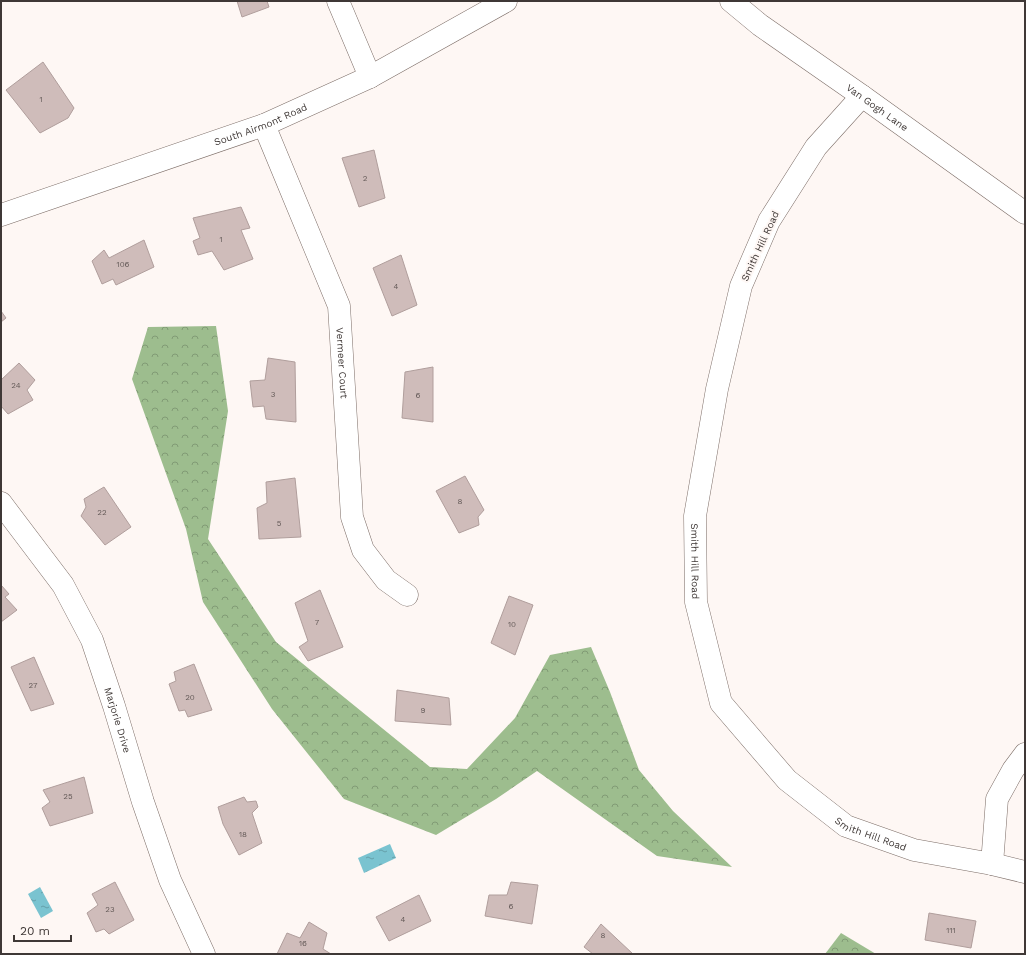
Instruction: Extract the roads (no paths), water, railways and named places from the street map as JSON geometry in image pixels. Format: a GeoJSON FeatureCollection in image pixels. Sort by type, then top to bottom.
{"type":"FeatureCollection","features":[{"type":"Feature","properties":{"kind":"street"},"geometry":{"type":"LineString","coordinates":[[338,1],[370,77]]}},
{"type":"Feature","properties":{"kind":"street","name":"South Airmont Road"},"geometry":{"type":"LineString","coordinates":[[1,214],[264,125],[370,77],[506,1]]}},
{"type":"Feature","properties":{"kind":"street","name":"Van Gogh Lane"},"geometry":{"type":"LineString","coordinates":[[731,1],[760,25],[1025,212]]}},
{"type":"Feature","properties":{"kind":"street","name":"Smith Hill Road"},"geometry":{"type":"LineString","coordinates":[[862,96],[816,147],[777,208],[769,221],[741,286],[717,389],[695,516],[696,602],[721,704],[787,780],[846,826],[914,850],[992,864],[1025,872]]}},
{"type":"Feature","properties":{"kind":"street","name":"Vermeer Court"},"geometry":{"type":"LineString","coordinates":[[264,125],[339,306],[352,517],[363,550],[386,580],[407,595]]}},
{"type":"Feature","properties":{"kind":"street","name":"Marjorie Drive"},"geometry":{"type":"LineString","coordinates":[[1,503],[63,585],[92,640],[143,802],[170,880],[204,954]]}},
{"type":"Feature","properties":{"kind":"street"},"geometry":{"type":"LineString","coordinates":[[992,864],[997,799],[1013,770],[1025,754]]}},
{"type":"Feature","properties":{"kind":"water"},"geometry":{"type":"Polygon","coordinates":[[[390,844],[396,858],[364,873],[358,858],[390,844]]]}},
{"type":"Feature","properties":{"kind":"water"},"geometry":{"type":"Polygon","coordinates":[[[40,887],[53,911],[41,918],[28,894],[40,887]]]}}]}
